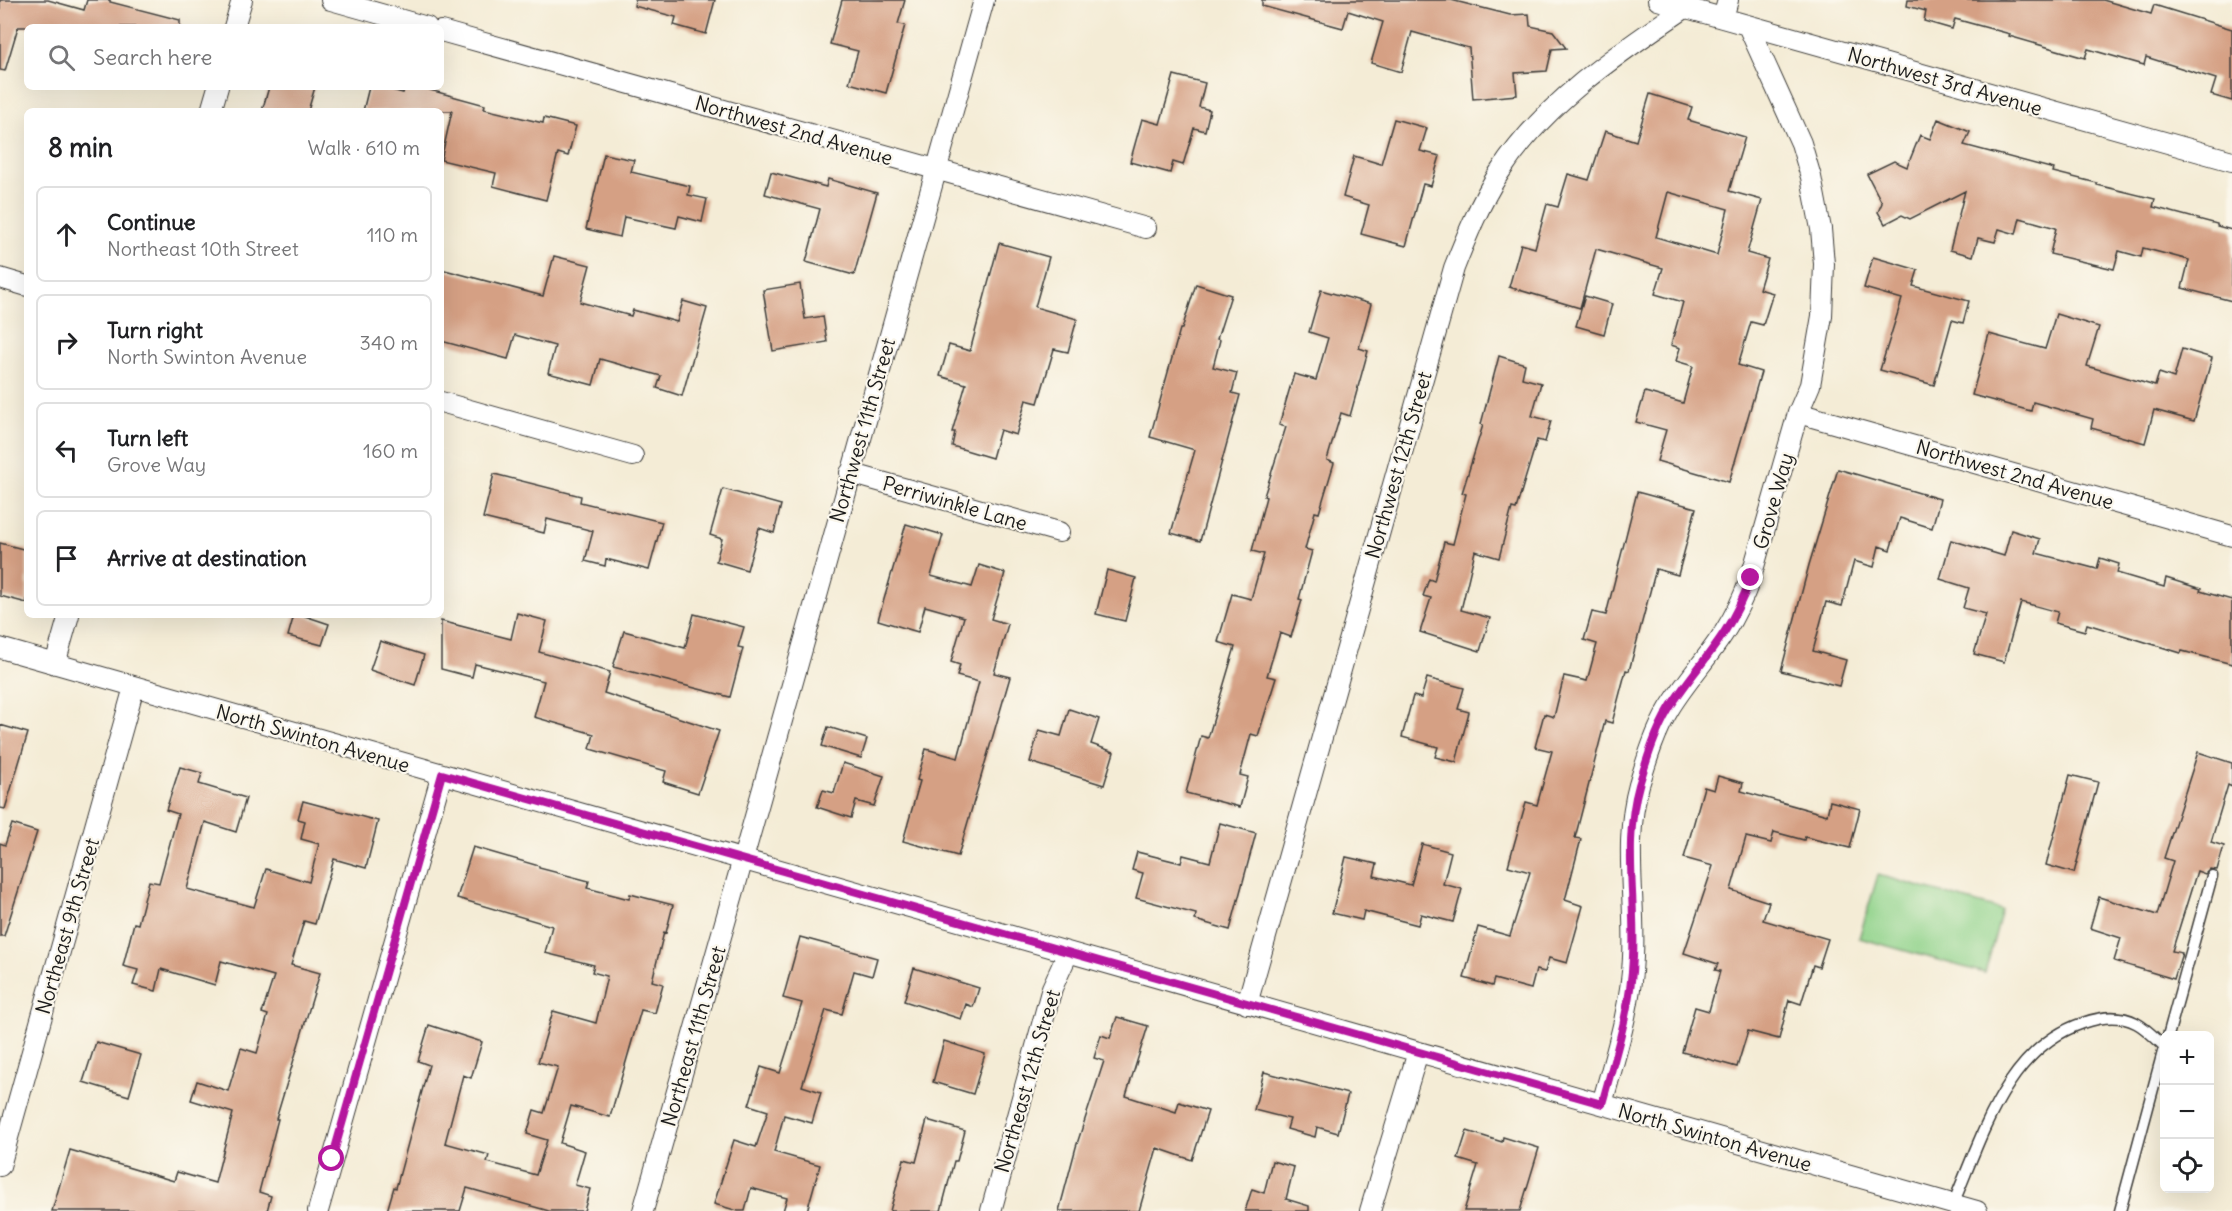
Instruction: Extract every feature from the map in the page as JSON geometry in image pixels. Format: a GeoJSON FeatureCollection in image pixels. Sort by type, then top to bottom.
{"type":"FeatureCollection","features":[{"type":"Feature","properties":{"kind":"street"},"geometry":{"type":"LineString","coordinates":[[235,24],[242,0]]}},
{"type":"Feature","properties":{"kind":"street"},"geometry":{"type":"LineString","coordinates":[[331,0],[416,24]]}},
{"type":"Feature","properties":{"kind":"street","name":"Northwest 11th Street"},"geometry":{"type":"LineString","coordinates":[[743,861],[984,0]]}},
{"type":"Feature","properties":{"kind":"street","name":"Northwest 3rd Avenue"},"geometry":{"type":"LineString","coordinates":[[1658,0],[1685,8],[1725,9],[1748,26],[2232,161]]}},
{"type":"Feature","properties":{"kind":"street","name":"Northwest 12th Street"},"geometry":{"type":"LineString","coordinates":[[1247,1004],[1450,279],[1473,219],[1506,163],[1520,144],[1556,105],[1582,82],[1685,8]]}},
{"type":"Feature","properties":{"kind":"street","name":"Grove Way"},"geometry":{"type":"LineString","coordinates":[[1602,1104],[1627,1012],[1634,924],[1631,828],[1638,788],[1650,748],[1668,711],[1690,676],[1724,632],[1742,602],[1751,578],[1798,413],[1810,385],[1822,316],[1824,264],[1821,229],[1811,177],[1801,143],[1748,26]]}},
{"type":"Feature","properties":{"kind":"street","name":"Northwest 2nd Avenue"},"geometry":{"type":"LineString","coordinates":[[444,32],[1146,228]]}},
{"type":"Feature","properties":{"kind":"street"},"geometry":{"type":"LineString","coordinates":[[212,108],[217,90]]}},
{"type":"Feature","properties":{"kind":"street"},"geometry":{"type":"LineString","coordinates":[[0,278],[24,285]]}},
{"type":"Feature","properties":{"kind":"street"},"geometry":{"type":"LineString","coordinates":[[444,403],[633,456]]}},
{"type":"Feature","properties":{"kind":"street","name":"Northwest 2nd Avenue"},"geometry":{"type":"LineString","coordinates":[[1798,413],[2232,536]]}},
{"type":"Feature","properties":{"kind":"street","name":"Perriwinkle Lane"},"geometry":{"type":"LineString","coordinates":[[850,473],[1059,532]]}},
{"type":"Feature","properties":{"kind":"street"},"geometry":{"type":"LineString","coordinates":[[55,664],[68,618]]}},
{"type":"Feature","properties":{"kind":"street","name":"North Swinton Avenue"},"geometry":{"type":"LineString","coordinates":[[0,648],[1977,1211]]}},
{"type":"Feature","properties":{"kind":"street","name":"Northeast 9th Street"},"geometry":{"type":"LineString","coordinates":[[0,1166],[134,687]]}},
{"type":"Feature","properties":{"kind":"street"},"geometry":{"type":"LineString","coordinates":[[318,1211],[442,774]]}},
{"type":"Feature","properties":{"kind":"street","name":"Northeast 11th Street"},"geometry":{"type":"LineString","coordinates":[[643,1211],[743,861]]}},
{"type":"Feature","properties":{"kind":"street","name":"Northeast 12th Street"},"geometry":{"type":"LineString","coordinates":[[991,1211],[1052,988],[1068,953]]}},
{"type":"Feature","properties":{"kind":"street"},"geometry":{"type":"LineString","coordinates":[[1370,1211],[1418,1052]]}},
{"type":"Feature","properties":{"kind":"lane"},"geometry":{"type":"LineString","coordinates":[[2169,1031],[2212,876]]}},
{"type":"Feature","properties":{"kind":"lane"},"geometry":{"type":"LineString","coordinates":[[1953,1204],[2002,1096],[2019,1068],[2049,1039],[2073,1026],[2095,1019],[2120,1017],[2138,1023],[2160,1043]]}},
{"type":"Feature","properties":{"kind":"lane"},"geometry":{"type":"LineString","coordinates":[[2120,1211],[2160,1062]]}},
{"type":"Feature","properties":{"kind":"green space"},"geometry":{"type":"Polygon","coordinates":[[[1878,875],[2002,910],[1985,973],[1859,938],[1878,875]]]}},
{"type":"Feature","properties":{"kind":"building"},"geometry":{"type":"Polygon","coordinates":[[[0,0],[48,0],[84,10],[87,0],[110,0],[110,2],[180,20],[180,24],[24,24],[24,27],[18,27],[5,71],[0,70],[0,0]]]}},
{"type":"Feature","properties":{"kind":"building"},"geometry":{"type":"Polygon","coordinates":[[[635,0],[715,0],[706,34],[674,25],[676,17],[634,6],[635,0]]]}},
{"type":"Feature","properties":{"kind":"building"},"geometry":{"type":"Polygon","coordinates":[[[842,0],[905,0],[898,24],[905,25],[886,93],[849,83],[858,51],[830,44],[842,0]]]}},
{"type":"Feature","properties":{"kind":"building"},"geometry":{"type":"Polygon","coordinates":[[[1262,0],[1451,0],[1510,15],[1529,14],[1530,26],[1553,31],[1566,48],[1552,49],[1547,71],[1515,73],[1517,95],[1473,99],[1469,48],[1412,32],[1401,72],[1371,63],[1383,22],[1348,11],[1343,28],[1262,6],[1262,0]]]}},
{"type":"Feature","properties":{"kind":"building"},"geometry":{"type":"Polygon","coordinates":[[[1908,0],[2103,0],[2151,14],[2154,5],[2232,29],[2232,101],[2211,95],[2216,79],[2146,57],[2144,65],[2088,49],[2085,58],[1955,19],[1952,29],[1924,21],[1926,11],[1907,6],[1908,0]]]}},
{"type":"Feature","properties":{"kind":"building"},"geometry":{"type":"Polygon","coordinates":[[[1174,75],[1205,83],[1199,107],[1210,110],[1205,131],[1194,128],[1183,165],[1173,162],[1170,173],[1130,162],[1142,119],[1160,124],[1174,75]]]}},
{"type":"Feature","properties":{"kind":"building"},"geometry":{"type":"Polygon","coordinates":[[[268,90],[314,90],[309,108],[263,108],[268,90]]]}},
{"type":"Feature","properties":{"kind":"building"},"geometry":{"type":"Polygon","coordinates":[[[368,90],[392,90],[403,93],[404,90],[430,90],[485,105],[484,109],[543,123],[544,118],[576,126],[568,156],[558,153],[546,200],[493,186],[496,173],[444,161],[444,147],[452,111],[444,111],[444,108],[364,108],[368,90]]]}},
{"type":"Feature","properties":{"kind":"building"},"geometry":{"type":"Polygon","coordinates":[[[1650,94],[1692,107],[1688,120],[1745,137],[1729,191],[1762,200],[1747,253],[1768,259],[1759,289],[1773,293],[1763,325],[1751,322],[1738,365],[1761,372],[1729,482],[1657,461],[1666,430],[1636,422],[1645,392],[1683,403],[1693,366],[1676,361],[1680,348],[1671,345],[1683,302],[1655,294],[1663,268],[1596,249],[1580,308],[1509,287],[1521,244],[1535,248],[1547,204],[1558,207],[1568,174],[1589,180],[1605,131],[1636,141],[1650,94]],[[1668,192],[1656,237],[1717,255],[1728,209],[1668,192]]]}},
{"type":"Feature","properties":{"kind":"building"},"geometry":{"type":"Polygon","coordinates":[[[1394,119],[1427,128],[1420,151],[1440,156],[1431,186],[1423,184],[1406,246],[1361,234],[1369,205],[1343,197],[1354,156],[1381,164],[1394,119]]]}},
{"type":"Feature","properties":{"kind":"building"},"geometry":{"type":"Polygon","coordinates":[[[1938,119],[1970,132],[1964,145],[2054,169],[2053,172],[2097,183],[2097,185],[2155,199],[2153,207],[2232,230],[2232,301],[2182,288],[2189,260],[2143,248],[2141,257],[2119,251],[2114,269],[2050,254],[2056,228],[2020,218],[2016,234],[1999,229],[1995,242],[1978,238],[1973,256],[1950,250],[1965,191],[1910,219],[1902,215],[1885,224],[1878,212],[1882,203],[1867,174],[1894,161],[1907,167],[1920,135],[1930,139],[1938,119]]]}},
{"type":"Feature","properties":{"kind":"building"},"geometry":{"type":"Polygon","coordinates":[[[604,154],[634,160],[631,172],[690,186],[688,195],[707,199],[702,222],[679,216],[676,228],[624,217],[620,237],[586,229],[604,154]]]}},
{"type":"Feature","properties":{"kind":"building"},"geometry":{"type":"Polygon","coordinates":[[[771,172],[826,187],[828,179],[877,193],[854,275],[806,262],[820,209],[765,194],[771,172]]]}},
{"type":"Feature","properties":{"kind":"building"},"geometry":{"type":"Polygon","coordinates":[[[999,243],[1049,257],[1035,307],[1077,319],[1068,352],[1054,349],[1038,403],[1026,400],[1016,435],[1000,430],[992,458],[952,446],[955,432],[952,432],[966,384],[940,376],[949,345],[970,351],[999,243]]]}},
{"type":"Feature","properties":{"kind":"building"},"geometry":{"type":"Polygon","coordinates":[[[554,256],[590,265],[580,302],[631,316],[633,310],[677,322],[683,301],[707,308],[682,396],[657,388],[661,376],[600,359],[593,385],[548,373],[555,346],[515,335],[508,359],[444,342],[444,270],[543,296],[554,256]]]}},
{"type":"Feature","properties":{"kind":"building"},"geometry":{"type":"Polygon","coordinates":[[[1873,257],[1918,270],[1913,286],[1969,301],[1963,323],[1952,320],[1934,385],[1880,370],[1902,299],[1864,288],[1873,257]]]}},
{"type":"Feature","properties":{"kind":"building"},"geometry":{"type":"Polygon","coordinates":[[[800,284],[805,319],[823,316],[827,342],[773,351],[763,290],[800,284]]]}},
{"type":"Feature","properties":{"kind":"building"},"geometry":{"type":"Polygon","coordinates":[[[1196,284],[1231,295],[1217,339],[1220,340],[1213,367],[1237,373],[1232,393],[1240,395],[1200,541],[1171,533],[1195,450],[1150,437],[1180,329],[1182,329],[1196,284]]]}},
{"type":"Feature","properties":{"kind":"building"},"geometry":{"type":"Polygon","coordinates":[[[1321,290],[1371,304],[1359,348],[1368,351],[1350,416],[1341,413],[1327,460],[1334,463],[1319,513],[1315,512],[1305,549],[1312,551],[1299,599],[1302,600],[1291,637],[1280,633],[1267,676],[1276,678],[1258,736],[1251,734],[1240,775],[1248,777],[1240,807],[1186,793],[1201,736],[1208,738],[1235,647],[1218,642],[1232,594],[1251,599],[1264,554],[1252,551],[1266,497],[1264,496],[1286,427],[1279,425],[1294,374],[1316,380],[1328,338],[1309,332],[1321,290]]]}},
{"type":"Feature","properties":{"kind":"building"},"geometry":{"type":"Polygon","coordinates":[[[1585,296],[1612,304],[1604,334],[1576,326],[1585,296]]]}},
{"type":"Feature","properties":{"kind":"building"},"geometry":{"type":"Polygon","coordinates":[[[2056,314],[2099,327],[2087,366],[2155,386],[2159,373],[2174,378],[2182,349],[2212,358],[2194,421],[2154,410],[2145,443],[2091,428],[2093,419],[2033,402],[2031,411],[1972,395],[1989,334],[2045,349],[2056,314]]]}},
{"type":"Feature","properties":{"kind":"building"},"geometry":{"type":"Polygon","coordinates":[[[1499,356],[1525,364],[1522,378],[1541,383],[1532,416],[1551,421],[1545,442],[1537,440],[1516,509],[1512,508],[1499,558],[1475,551],[1461,610],[1490,618],[1480,651],[1420,632],[1431,598],[1423,596],[1429,579],[1434,581],[1444,542],[1453,544],[1466,494],[1462,493],[1483,425],[1481,424],[1499,356]]]}},
{"type":"Feature","properties":{"kind":"building"},"geometry":{"type":"Polygon","coordinates":[[[1838,469],[1940,499],[1932,528],[1900,518],[1890,550],[1879,546],[1874,567],[1854,561],[1842,606],[1826,602],[1813,651],[1846,660],[1839,686],[1781,671],[1809,565],[1838,469]]]}},
{"type":"Feature","properties":{"kind":"building"},"geometry":{"type":"Polygon","coordinates":[[[494,474],[581,496],[580,502],[662,522],[649,570],[606,559],[605,566],[585,561],[593,531],[547,519],[544,533],[483,518],[494,474]]]}},
{"type":"Feature","properties":{"kind":"building"},"geometry":{"type":"Polygon","coordinates":[[[723,489],[781,505],[774,533],[759,528],[747,570],[716,561],[722,539],[710,535],[723,489]]]}},
{"type":"Feature","properties":{"kind":"building"},"geometry":{"type":"Polygon","coordinates":[[[1637,492],[1696,508],[1678,575],[1656,569],[1629,671],[1626,670],[1612,723],[1605,721],[1575,838],[1581,839],[1565,900],[1583,906],[1567,963],[1549,958],[1545,972],[1536,970],[1531,989],[1494,979],[1492,986],[1464,978],[1478,927],[1510,936],[1530,872],[1508,866],[1526,802],[1537,805],[1552,751],[1535,747],[1544,714],[1554,717],[1564,676],[1587,681],[1597,644],[1584,640],[1592,612],[1606,615],[1637,492]]]}},
{"type":"Feature","properties":{"kind":"building"},"geometry":{"type":"Polygon","coordinates":[[[906,524],[943,535],[931,576],[972,587],[979,565],[1005,573],[991,619],[1008,624],[994,673],[1010,677],[958,856],[903,841],[920,781],[917,780],[926,749],[958,758],[979,682],[957,676],[960,665],[951,662],[964,617],[925,606],[918,632],[878,620],[906,524]]]}},
{"type":"Feature","properties":{"kind":"building"},"geometry":{"type":"Polygon","coordinates":[[[2011,530],[2040,539],[2036,553],[2097,569],[2100,558],[2119,564],[2117,573],[2164,587],[2166,578],[2232,600],[2232,664],[2182,651],[2181,653],[2087,624],[2085,631],[2055,623],[2058,612],[2021,602],[2004,662],[1974,654],[1986,614],[1963,608],[1969,588],[1940,579],[1951,540],[2004,556],[2011,530]]]}},
{"type":"Feature","properties":{"kind":"building"},"geometry":{"type":"Polygon","coordinates":[[[0,543],[24,549],[24,602],[0,596],[0,543]]]}},
{"type":"Feature","properties":{"kind":"building"},"geometry":{"type":"Polygon","coordinates":[[[1107,570],[1136,578],[1125,621],[1096,614],[1107,570]]]}},
{"type":"Feature","properties":{"kind":"building"},"geometry":{"type":"Polygon","coordinates":[[[517,613],[547,621],[539,652],[610,672],[604,693],[719,731],[698,793],[663,782],[666,771],[590,749],[594,734],[534,717],[544,681],[475,664],[472,677],[441,669],[441,621],[511,639],[517,613]]]}},
{"type":"Feature","properties":{"kind":"building"},"geometry":{"type":"Polygon","coordinates":[[[694,614],[744,627],[738,647],[743,648],[730,697],[613,667],[624,631],[685,648],[694,614]]]}},
{"type":"Feature","properties":{"kind":"building"},"geometry":{"type":"Polygon","coordinates":[[[293,618],[311,618],[329,624],[322,645],[288,636],[293,618]]]}},
{"type":"Feature","properties":{"kind":"building"},"geometry":{"type":"Polygon","coordinates":[[[380,641],[424,655],[415,685],[370,670],[380,641]]]}},
{"type":"Feature","properties":{"kind":"building"},"geometry":{"type":"Polygon","coordinates":[[[1427,678],[1464,688],[1458,709],[1469,712],[1456,762],[1435,757],[1438,747],[1402,737],[1413,696],[1421,698],[1427,678]]]}},
{"type":"Feature","properties":{"kind":"building"},"geometry":{"type":"Polygon","coordinates":[[[1069,709],[1099,719],[1091,744],[1114,752],[1104,785],[1030,762],[1039,730],[1061,736],[1069,709]]]}},
{"type":"Feature","properties":{"kind":"building"},"geometry":{"type":"Polygon","coordinates":[[[0,725],[28,733],[5,809],[0,808],[0,725]]]}},
{"type":"Feature","properties":{"kind":"building"},"geometry":{"type":"Polygon","coordinates":[[[828,727],[867,739],[861,758],[822,746],[828,727]]]}},
{"type":"Feature","properties":{"kind":"building"},"geometry":{"type":"Polygon","coordinates":[[[2198,752],[2232,763],[2232,787],[2228,785],[2211,842],[2224,846],[2217,870],[2210,869],[2205,874],[2197,871],[2172,951],[2182,953],[2174,979],[2114,961],[2121,938],[2090,928],[2099,897],[2157,915],[2173,861],[2164,858],[2198,752]]]}},
{"type":"Feature","properties":{"kind":"building"},"geometry":{"type":"Polygon","coordinates":[[[843,763],[884,776],[874,806],[856,801],[851,818],[817,807],[823,790],[834,793],[843,763]]]}},
{"type":"Feature","properties":{"kind":"building"},"geometry":{"type":"Polygon","coordinates":[[[180,767],[202,773],[199,784],[246,798],[236,832],[205,822],[187,889],[254,907],[266,869],[309,882],[319,844],[301,839],[305,821],[298,819],[303,801],[378,821],[366,868],[334,859],[315,924],[304,921],[291,965],[320,973],[276,1119],[278,1119],[259,1192],[271,1196],[267,1211],[52,1211],[70,1150],[174,1181],[177,1172],[215,1183],[233,1113],[191,1100],[197,1081],[228,1091],[241,1048],[257,1053],[268,1015],[262,1013],[274,976],[221,961],[215,985],[161,969],[156,991],[133,985],[138,970],[123,966],[134,923],[138,924],[149,881],[159,883],[178,814],[166,810],[180,767]]]}},
{"type":"Feature","properties":{"kind":"building"},"geometry":{"type":"Polygon","coordinates":[[[2070,775],[2098,782],[2074,873],[2046,865],[2070,775]]]}},
{"type":"Feature","properties":{"kind":"building"},"geometry":{"type":"Polygon","coordinates":[[[1718,776],[1743,783],[1741,791],[1827,815],[1830,801],[1860,809],[1850,848],[1774,832],[1771,843],[1746,837],[1731,890],[1769,902],[1763,920],[1828,939],[1819,967],[1813,965],[1801,1004],[1789,1000],[1779,1039],[1748,1031],[1737,1067],[1682,1052],[1695,1007],[1709,1011],[1720,971],[1715,970],[1718,964],[1684,953],[1713,866],[1684,858],[1704,787],[1714,790],[1718,776]]]}},
{"type":"Feature","properties":{"kind":"building"},"geometry":{"type":"Polygon","coordinates":[[[1220,823],[1256,833],[1230,930],[1195,920],[1196,914],[1136,898],[1143,873],[1132,870],[1137,852],[1181,863],[1183,855],[1210,862],[1220,823]]]}},
{"type":"Feature","properties":{"kind":"building"},"geometry":{"type":"Polygon","coordinates":[[[12,824],[37,832],[4,936],[0,936],[0,843],[5,845],[12,824]]]}},
{"type":"Feature","properties":{"kind":"building"},"geometry":{"type":"Polygon","coordinates":[[[1422,844],[1451,852],[1443,884],[1462,889],[1453,922],[1421,914],[1418,925],[1364,911],[1362,920],[1332,913],[1346,857],[1377,864],[1374,876],[1411,885],[1422,844]]]}},
{"type":"Feature","properties":{"kind":"building"},"geometry":{"type":"Polygon","coordinates":[[[473,847],[589,881],[587,888],[629,899],[630,894],[673,905],[652,981],[663,984],[655,1013],[641,1010],[610,1117],[571,1106],[560,1143],[585,1151],[575,1185],[590,1189],[584,1211],[549,1211],[467,1188],[460,1211],[387,1211],[394,1187],[396,1188],[429,1065],[418,1061],[429,1025],[482,1042],[471,1078],[463,1075],[445,1143],[489,1155],[487,1162],[536,1175],[547,1140],[527,1134],[534,1110],[544,1113],[558,1067],[538,1062],[553,1011],[596,1023],[607,976],[592,972],[594,965],[545,953],[552,926],[457,898],[473,847]]]}},
{"type":"Feature","properties":{"kind":"building"},"geometry":{"type":"Polygon","coordinates":[[[800,937],[877,958],[872,976],[854,971],[842,1014],[826,1010],[802,1086],[821,1092],[812,1123],[784,1115],[774,1152],[820,1165],[807,1211],[783,1211],[787,1198],[751,1188],[745,1211],[738,1211],[714,1204],[734,1140],[756,1147],[768,1111],[749,1105],[761,1067],[780,1073],[802,1003],[783,998],[800,937]]]}},
{"type":"Feature","properties":{"kind":"building"},"geometry":{"type":"Polygon","coordinates":[[[914,968],[979,988],[973,1007],[966,1004],[961,1019],[904,1001],[914,968]]]}},
{"type":"Feature","properties":{"kind":"building"},"geometry":{"type":"Polygon","coordinates":[[[1117,1017],[1148,1026],[1126,1096],[1176,1112],[1179,1102],[1208,1111],[1192,1160],[1157,1148],[1139,1211],[1059,1211],[1076,1147],[1104,1061],[1094,1058],[1101,1035],[1110,1038],[1117,1017]]]}},
{"type":"Feature","properties":{"kind":"building"},"geometry":{"type":"Polygon","coordinates":[[[944,1041],[985,1054],[973,1094],[933,1082],[944,1041]]]}},
{"type":"Feature","properties":{"kind":"building"},"geometry":{"type":"Polygon","coordinates":[[[96,1042],[141,1055],[129,1096],[83,1082],[96,1042]]]}},
{"type":"Feature","properties":{"kind":"building"},"geometry":{"type":"Polygon","coordinates":[[[1264,1072],[1348,1094],[1338,1133],[1317,1127],[1315,1137],[1287,1129],[1290,1119],[1254,1110],[1264,1072]]]}},
{"type":"Feature","properties":{"kind":"building"},"geometry":{"type":"Polygon","coordinates":[[[927,1120],[965,1131],[957,1161],[954,1161],[941,1211],[890,1211],[904,1159],[916,1162],[927,1120]]]}},
{"type":"Feature","properties":{"kind":"building"},"geometry":{"type":"Polygon","coordinates":[[[1467,1131],[1502,1142],[1503,1137],[1539,1148],[1520,1211],[1464,1211],[1478,1165],[1458,1159],[1467,1131]]]}},
{"type":"Feature","properties":{"kind":"building"},"geometry":{"type":"Polygon","coordinates":[[[1272,1161],[1294,1167],[1286,1199],[1309,1206],[1309,1211],[1245,1211],[1252,1189],[1264,1193],[1272,1161]]]}},
{"type":"Feature","properties":{"kind":"route"},"geometry":{"type":"LineString","coordinates":[[332,1159],[442,774],[1602,1104],[1627,1012],[1634,924],[1630,869],[1631,828],[1638,788],[1650,748],[1668,711],[1690,676],[1724,632],[1742,602],[1751,578]]}}]}
